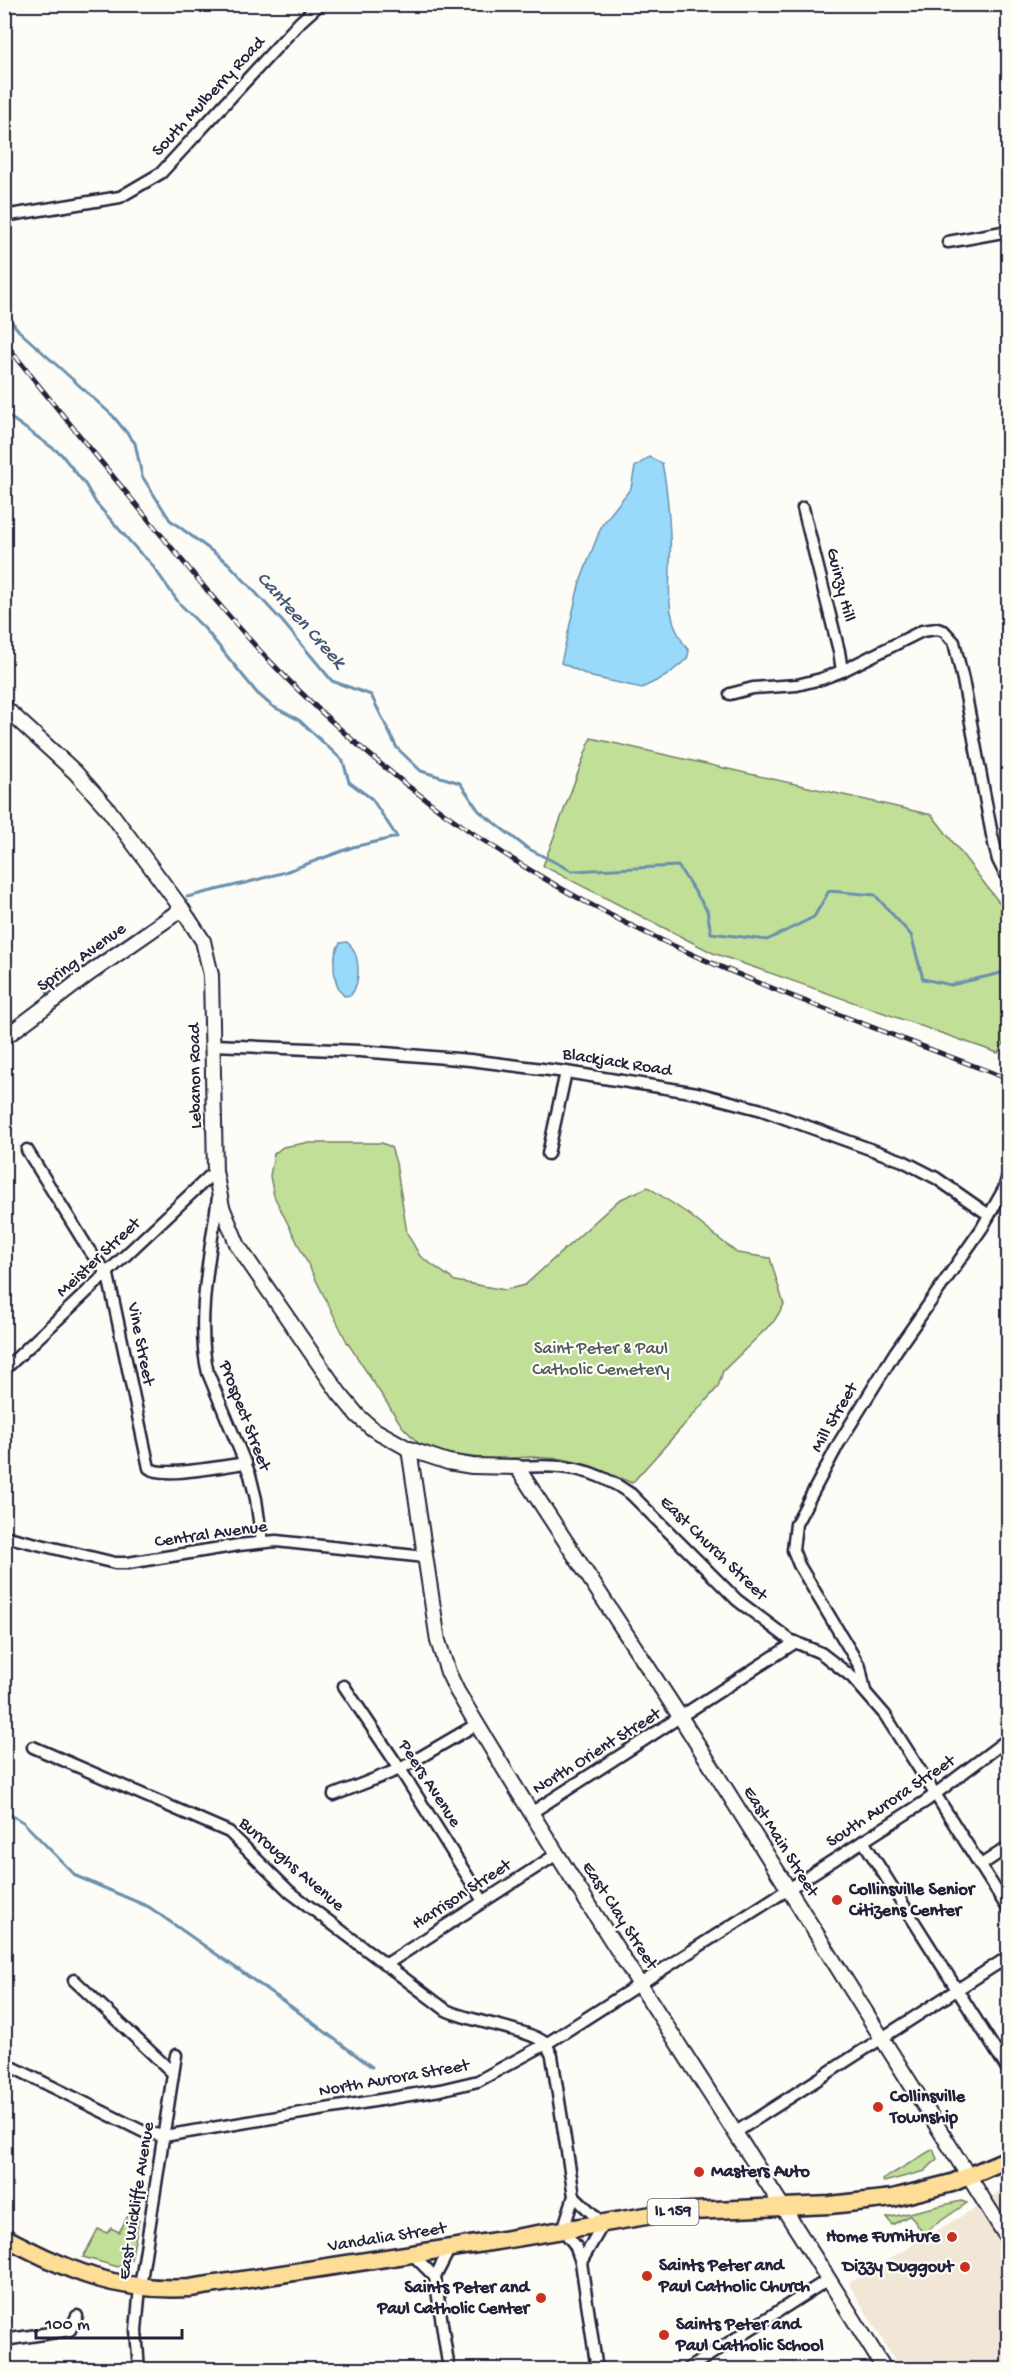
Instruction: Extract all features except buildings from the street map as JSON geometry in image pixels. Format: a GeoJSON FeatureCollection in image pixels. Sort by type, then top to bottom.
{"type":"FeatureCollection","features":[{"type":"Feature","properties":{"kind":"main road","name":"IL 159"},"geometry":{"type":"LineString","coordinates":[[783,2207],[830,2205],[893,2198],[970,2177],[1008,2159]]}},
{"type":"Feature","properties":{"kind":"main road","name":"Vandalia Street"},"geometry":{"type":"LineString","coordinates":[[4,2237],[81,2274],[108,2283],[140,2288],[176,2289],[670,2212],[783,2207]]}},
{"type":"Feature","properties":{"kind":"street","name":"South Mulberry Road"},"geometry":{"type":"LineString","coordinates":[[4,216],[120,197],[161,172],[300,22],[320,4]]}},
{"type":"Feature","properties":{"kind":"street"},"geometry":{"type":"LineString","coordinates":[[948,242],[1008,231]]}},
{"type":"Feature","properties":{"kind":"street","name":"Guinzy Hill"},"geometry":{"type":"LineString","coordinates":[[803,508],[842,671]]}},
{"type":"Feature","properties":{"kind":"street"},"geometry":{"type":"LineString","coordinates":[[730,694],[753,688],[797,685],[842,671],[922,631],[936,629],[950,636],[954,642],[963,680],[992,836],[998,860],[1008,880]]}},
{"type":"Feature","properties":{"kind":"street","name":"Lebanon Road"},"geometry":{"type":"LineString","coordinates":[[4,707],[40,738],[92,790],[125,830],[198,931],[208,956],[212,975],[216,1171],[219,1194],[229,1227],[238,1246],[339,1394],[358,1416],[374,1429],[409,1449]]}},
{"type":"Feature","properties":{"kind":"street","name":"Spring Avenue"},"geometry":{"type":"LineString","coordinates":[[4,1038],[90,973],[182,909]]}},
{"type":"Feature","properties":{"kind":"street","name":"Blackjack Road"},"geometry":{"type":"LineString","coordinates":[[213,1045],[430,1056],[566,1072],[697,1093],[762,1110],[903,1161],[945,1184],[989,1215]]}},
{"type":"Feature","properties":{"kind":"street"},"geometry":{"type":"LineString","coordinates":[[548,1154],[566,1072]]}},
{"type":"Feature","properties":{"kind":"street","name":"Vine Street"},"geometry":{"type":"LineString","coordinates":[[27,1150],[111,1282],[149,1468],[154,1472],[168,1472],[246,1463]]}},
{"type":"Feature","properties":{"kind":"street","name":"Meister Street"},"geometry":{"type":"LineString","coordinates":[[4,1370],[216,1171]]}},
{"type":"Feature","properties":{"kind":"street","name":"Mill Street"},"geometry":{"type":"LineString","coordinates":[[865,1692],[860,1667],[798,1565],[793,1551],[796,1524],[862,1403],[961,1259],[1004,1189],[1008,1175]]}},
{"type":"Feature","properties":{"kind":"street","name":"Prospect Street"},"geometry":{"type":"LineString","coordinates":[[219,1194],[205,1306],[204,1359],[246,1463],[256,1499],[262,1542]]}},
{"type":"Feature","properties":{"kind":"street","name":"East Church Street"},"geometry":{"type":"LineString","coordinates":[[409,1449],[464,1465],[566,1466],[599,1475],[631,1494],[737,1600],[761,1620],[837,1664],[865,1692],[885,1715],[1008,1909]]}},
{"type":"Feature","properties":{"kind":"street","name":"East Clay Street"},"geometry":{"type":"LineString","coordinates":[[409,1449],[442,1656],[457,1691],[531,1813],[736,2132],[885,2370]]}},
{"type":"Feature","properties":{"kind":"street","name":"East Main Street"},"geometry":{"type":"LineString","coordinates":[[517,1467],[681,1718],[1008,2239]]}},
{"type":"Feature","properties":{"kind":"street","name":"Central Avenue"},"geometry":{"type":"LineString","coordinates":[[4,1536],[122,1563],[262,1542],[425,1557]]}},
{"type":"Feature","properties":{"kind":"street","name":"North Orient Street"},"geometry":{"type":"LineString","coordinates":[[531,1813],[796,1642]]}},
{"type":"Feature","properties":{"kind":"street","name":"Peers Avenue"},"geometry":{"type":"LineString","coordinates":[[344,1686],[400,1769],[483,1901]]}},
{"type":"Feature","properties":{"kind":"street"},"geometry":{"type":"LineString","coordinates":[[334,1795],[400,1769],[477,1724]]}},
{"type":"Feature","properties":{"kind":"street","name":"South Aurora Street"},"geometry":{"type":"LineString","coordinates":[[788,1889],[937,1794],[1008,1739]]}},
{"type":"Feature","properties":{"kind":"street","name":"Burroughs Avenue"},"geometry":{"type":"LineString","coordinates":[[33,1747],[224,1828],[290,1892],[446,2010],[460,2017],[522,2033],[546,2044]]}},
{"type":"Feature","properties":{"kind":"street"},"geometry":{"type":"LineString","coordinates":[[863,1841],[1008,2070]]}},
{"type":"Feature","properties":{"kind":"street"},"geometry":{"type":"LineString","coordinates":[[981,1865],[1008,1846]]}},
{"type":"Feature","properties":{"kind":"street","name":"Harrison Street"},"geometry":{"type":"LineString","coordinates":[[385,1965],[557,1854]]}},
{"type":"Feature","properties":{"kind":"street","name":"North Aurora Street"},"geometry":{"type":"LineString","coordinates":[[4,2063],[144,2132],[164,2136],[462,2086],[494,2074],[546,2044],[788,1889]]}},
{"type":"Feature","properties":{"kind":"street"},"geometry":{"type":"LineString","coordinates":[[736,2132],[1008,1957]]}},
{"type":"Feature","properties":{"kind":"street"},"geometry":{"type":"LineString","coordinates":[[74,1980],[173,2073]]}},
{"type":"Feature","properties":{"kind":"street"},"geometry":{"type":"LineString","coordinates":[[546,2044],[552,2056],[574,2196],[563,2230],[575,2245],[581,2262],[597,2370]]}},
{"type":"Feature","properties":{"kind":"street","name":"East Wickliffe Avenue"},"geometry":{"type":"LineString","coordinates":[[139,2370],[136,2330],[140,2288],[176,2055]]}},
{"type":"Feature","properties":{"kind":"street"},"geometry":{"type":"LineString","coordinates":[[574,2196],[603,2224],[581,2262]]}},
{"type":"Feature","properties":{"kind":"street"},"geometry":{"type":"LineString","coordinates":[[449,2370],[435,2277],[450,2248]]}},
{"type":"Feature","properties":{"kind":"street"},"geometry":{"type":"LineString","coordinates":[[412,2254],[435,2277]]}},
{"type":"Feature","properties":{"kind":"street"},"geometry":{"type":"LineString","coordinates":[[686,2370],[829,2279]]}},
{"type":"Feature","properties":{"kind":"street"},"geometry":{"type":"LineString","coordinates":[[4,2340],[69,2330],[77,2316]]}},
{"type":"Feature","properties":{"kind":"shaded area"},"geometry":{"type":"Polygon","coordinates":[[[1008,2185],[1008,2369],[900,2369],[849,2284],[850,2282],[975,2208],[1008,2185]]]}},
{"type":"Feature","properties":{"kind":"green space"},"geometry":{"type":"Polygon","coordinates":[[[591,738],[932,815],[1008,914],[1008,1037],[998,1053],[713,953],[543,866],[591,738]]]}},
{"type":"Feature","properties":{"kind":"green space","name":"Saint Peter & Paul Catholic Cemetery"},"geometry":{"type":"Polygon","coordinates":[[[305,1143],[382,1143],[391,1147],[396,1163],[407,1233],[420,1256],[455,1281],[505,1290],[525,1285],[619,1200],[648,1187],[687,1213],[737,1253],[770,1258],[784,1305],[774,1321],[723,1371],[718,1387],[632,1483],[588,1465],[563,1459],[532,1457],[490,1459],[446,1454],[421,1446],[402,1426],[347,1342],[274,1196],[270,1176],[274,1154],[283,1147],[305,1143]]]}},
{"type":"Feature","properties":{"kind":"green space"},"geometry":{"type":"Polygon","coordinates":[[[933,2149],[937,2159],[925,2171],[884,2182],[882,2180],[933,2149]]]}},
{"type":"Feature","properties":{"kind":"green space"},"geometry":{"type":"Polygon","coordinates":[[[961,2201],[967,2203],[923,2233],[910,2215],[892,2225],[887,2218],[961,2201]]]}},
{"type":"Feature","properties":{"kind":"green space"},"geometry":{"type":"Polygon","coordinates":[[[129,2214],[139,2220],[131,2260],[118,2267],[83,2257],[98,2229],[107,2233],[111,2228],[119,2232],[129,2214]]]}},
{"type":"Feature","properties":{"kind":"water"},"geometry":{"type":"Polygon","coordinates":[[[649,457],[662,463],[670,527],[669,596],[671,610],[680,637],[689,651],[687,659],[666,676],[642,688],[592,677],[561,663],[579,585],[602,525],[631,488],[635,467],[649,457]]]}},
{"type":"Feature","properties":{"kind":"water"},"geometry":{"type":"Polygon","coordinates":[[[347,942],[355,953],[358,975],[351,995],[344,996],[337,984],[334,962],[340,943],[347,942]]]}},
{"type":"Feature","properties":{"kind":"waterway","name":"Canteen Creek"},"geometry":{"type":"LineString","coordinates":[[4,312],[19,331],[113,416],[135,443],[142,476],[170,520],[228,563],[282,621],[332,681],[371,695],[397,748],[421,771],[460,783],[479,811],[527,848],[572,871],[678,866],[707,910],[711,933],[767,940],[814,917],[829,891],[875,895],[911,935],[923,979],[951,985],[1001,973],[1008,976]]}},
{"type":"Feature","properties":{"kind":"waterway"},"geometry":{"type":"LineString","coordinates":[[4,413],[61,454],[85,484],[96,503],[150,562],[179,603],[205,629],[257,693],[272,706],[299,720],[343,761],[349,782],[372,799],[397,837],[353,847],[285,872],[187,897]]}},
{"type":"Feature","properties":{"kind":"waterway"},"geometry":{"type":"LineString","coordinates":[[47,993],[171,907]]}},
{"type":"Feature","properties":{"kind":"waterway"},"geometry":{"type":"LineString","coordinates":[[4,1811],[23,1822],[76,1876],[149,1907],[289,2005],[372,2067]]}},
{"type":"Feature","properties":{"kind":"railway"},"geometry":{"type":"LineString","coordinates":[[4,341],[178,555],[261,652],[326,716],[431,804],[545,879],[657,938],[831,1012],[1008,1079]]}},
{"type":"Feature","properties":{"kind":"place","name":"Collinsville Senior Citizens Center"},"geometry":{"type":"Point","coordinates":[837,1900]}},
{"type":"Feature","properties":{"kind":"place","name":"Collinsville Township"},"geometry":{"type":"Point","coordinates":[878,2107]}},
{"type":"Feature","properties":{"kind":"place","name":"Masters Auto"},"geometry":{"type":"Point","coordinates":[699,2172]}},
{"type":"Feature","properties":{"kind":"place","name":"Home Furniture"},"geometry":{"type":"Point","coordinates":[952,2237]}},
{"type":"Feature","properties":{"kind":"place","name":"Dizzy Duggout"},"geometry":{"type":"Point","coordinates":[965,2267]}},
{"type":"Feature","properties":{"kind":"place","name":"Saints Peter and Paul Catholic Church"},"geometry":{"type":"Point","coordinates":[647,2276]}},
{"type":"Feature","properties":{"kind":"place","name":"Saints Peter and Paul Catholic Center"},"geometry":{"type":"Point","coordinates":[541,2298]}},
{"type":"Feature","properties":{"kind":"place","name":"Saints Peter and Paul Catholic School"},"geometry":{"type":"Point","coordinates":[664,2335]}}]}
